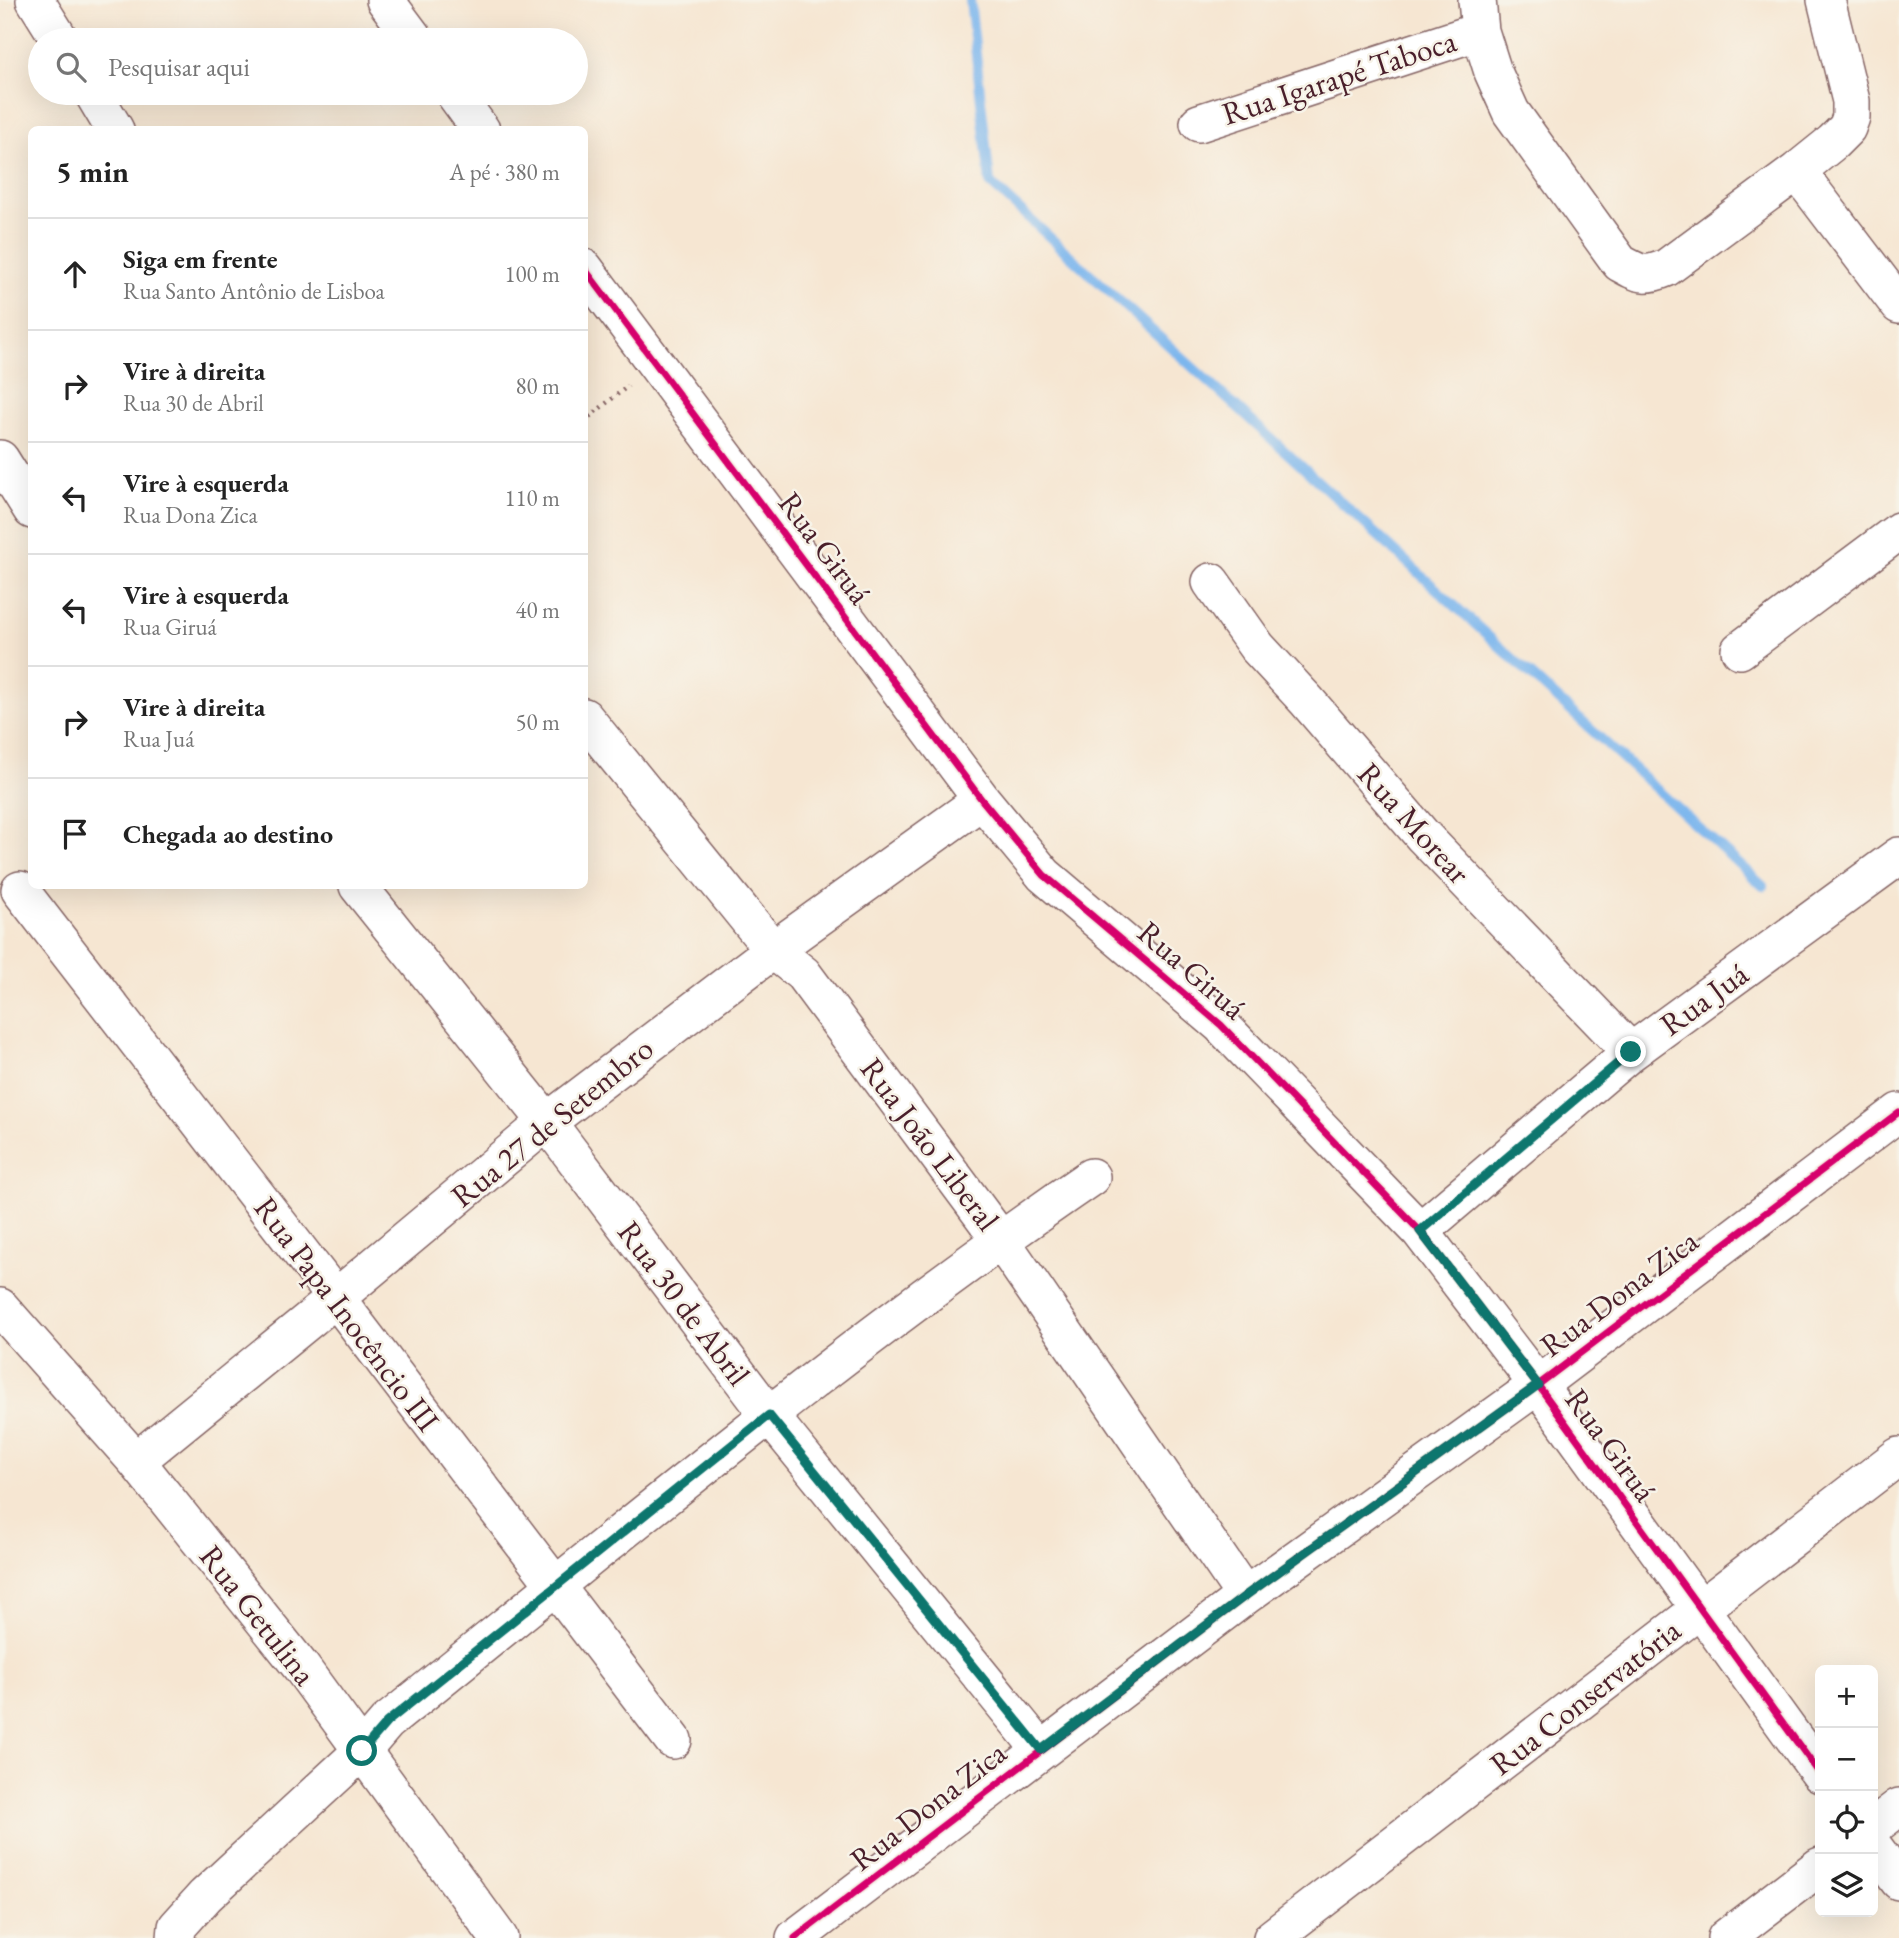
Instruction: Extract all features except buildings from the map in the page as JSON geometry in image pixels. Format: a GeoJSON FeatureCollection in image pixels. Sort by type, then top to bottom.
{"type":"FeatureCollection","features":[{"type":"Feature","properties":{"kind":"street"},"geometry":{"type":"LineString","coordinates":[[35,0],[52,28]]}},
{"type":"Feature","properties":{"kind":"street"},"geometry":{"type":"LineString","coordinates":[[385,0],[406,28]]}},
{"type":"Feature","properties":{"kind":"street"},"geometry":{"type":"LineString","coordinates":[[1479,15],[1493,72],[1511,112],[1620,263],[1639,274],[1651,275],[1666,268],[1797,172],[1847,128],[1852,117],[1851,101],[1826,0]]}},
{"type":"Feature","properties":{"kind":"street","name":"Rua Igarapé Taboca"},"geometry":{"type":"LineString","coordinates":[[1199,124],[1479,15]]}},
{"type":"Feature","properties":{"kind":"street"},"geometry":{"type":"LineString","coordinates":[[100,105],[113,126]]}},
{"type":"Feature","properties":{"kind":"street"},"geometry":{"type":"LineString","coordinates":[[463,105],[478,126]]}},
{"type":"Feature","properties":{"kind":"street"},"geometry":{"type":"LineString","coordinates":[[1797,172],[1899,305]]}},
{"type":"Feature","properties":{"kind":"street","name":"Rua Giruá"},"geometry":{"type":"LineString","coordinates":[[588,273],[982,800],[1044,875],[1221,1025],[1420,1231],[1538,1385],[1815,1767]]}},
{"type":"Feature","properties":{"kind":"street"},"geometry":{"type":"LineString","coordinates":[[0,459],[28,504]]}},
{"type":"Feature","properties":{"kind":"street"},"geometry":{"type":"LineString","coordinates":[[1740,650],[1899,531]]}},
{"type":"Feature","properties":{"kind":"street","name":"Rua Morear"},"geometry":{"type":"LineString","coordinates":[[1210,582],[1257,648],[1307,701],[1423,836],[1631,1052]]}},
{"type":"Feature","properties":{"kind":"street","name":"Rua João Liberal"},"geometry":{"type":"LineString","coordinates":[[588,722],[773,950],[803,974],[1000,1239],[1245,1596]]}},
{"type":"Feature","properties":{"kind":"street","name":"Rua 27 de Setembro"},"geometry":{"type":"LineString","coordinates":[[136,1461],[547,1122],[773,950],[982,800]]}},
{"type":"Feature","properties":{"kind":"street","name":"Rua Juá"},"geometry":{"type":"LineString","coordinates":[[1420,1231],[1631,1052],[1899,856]]}},
{"type":"Feature","properties":{"kind":"street","name":"Rua 30 de Abril"},"geometry":{"type":"LineString","coordinates":[[360,889],[547,1122],[769,1415],[1041,1750]]}},
{"type":"Feature","properties":{"kind":"street","name":"Rua Papa Inocêncio III"},"geometry":{"type":"LineString","coordinates":[[20,890],[673,1740]]}},
{"type":"Feature","properties":{"kind":"street","name":"Rua Dona Zica"},"geometry":{"type":"LineString","coordinates":[[811,1933],[1041,1750],[1245,1596],[1538,1385],[1899,1112]]}},
{"type":"Feature","properties":{"kind":"street"},"geometry":{"type":"LineString","coordinates":[[176,1938],[177,1927],[205,1896],[362,1751],[387,1722],[769,1415],[1000,1239],[1091,1177]]}},
{"type":"Feature","properties":{"kind":"street","name":"Rua Getulina"},"geometry":{"type":"LineString","coordinates":[[0,1307],[136,1461],[301,1667],[499,1938]]}},
{"type":"Feature","properties":{"kind":"street","name":"Rua Conservatória"},"geometry":{"type":"LineString","coordinates":[[1272,1938],[1899,1456]]}},
{"type":"Feature","properties":{"kind":"street"},"geometry":{"type":"LineString","coordinates":[[1878,1822],[1899,1807]]}},
{"type":"Feature","properties":{"kind":"street"},"geometry":{"type":"LineString","coordinates":[[1878,1853],[1899,1881]]}},
{"type":"Feature","properties":{"kind":"street"},"geometry":{"type":"LineString","coordinates":[[1726,1938],[1815,1870]]}},
{"type":"Feature","properties":{"kind":"path"},"geometry":{"type":"LineString","coordinates":[[588,418],[656,364]]}},
{"type":"Feature","properties":{"kind":"waterway"},"geometry":{"type":"LineString","coordinates":[[970,0],[990,183],[1763,886]]}},
{"type":"Feature","properties":{"kind":"cycle path"},"geometry":{"type":"LineString","coordinates":[[588,273],[982,800],[1044,875],[1221,1025],[1420,1231],[1538,1385],[1815,1767]]}},
{"type":"Feature","properties":{"kind":"cycle path"},"geometry":{"type":"LineString","coordinates":[[795,1938],[1245,1596],[1538,1385],[1899,1112]]}},
{"type":"Feature","properties":{"kind":"route"},"geometry":{"type":"LineString","coordinates":[[362,1751],[387,1722],[769,1415],[1041,1750],[1245,1596],[1538,1385],[1420,1231],[1631,1052]]}}]}
